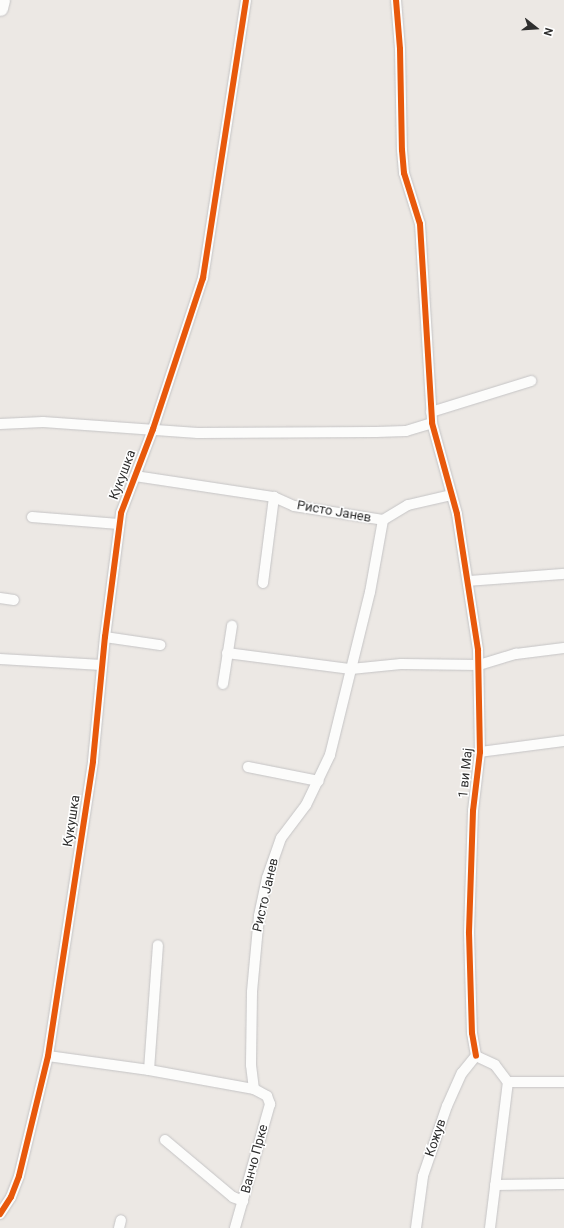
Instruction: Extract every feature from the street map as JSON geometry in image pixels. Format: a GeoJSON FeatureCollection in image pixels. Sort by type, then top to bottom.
{"type":"FeatureCollection","features":[{"type":"Feature","properties":{"kind":"main road"},"geometry":{"type":"LineString","coordinates":[[0,8],[2,0]]}},
{"type":"Feature","properties":{"kind":"street","name":"Кукушка"},"geometry":{"type":"LineString","coordinates":[[0,1214],[11,1197],[19,1176],[48,1056],[92,761],[104,637],[119,524],[124,499],[135,476],[153,429],[203,278],[246,0]]}},
{"type":"Feature","properties":{"kind":"street","name":"1 ви Мај"},"geometry":{"type":"LineString","coordinates":[[396,0],[400,49],[402,150],[404,172],[420,224],[432,423],[457,514],[468,581],[479,665],[480,752],[473,811],[469,933],[472,1033],[476,1056]]}},
{"type":"Feature","properties":{"kind":"street"},"geometry":{"type":"LineString","coordinates":[[431,412],[531,381]]}},
{"type":"Feature","properties":{"kind":"street"},"geometry":{"type":"LineString","coordinates":[[0,424],[43,422],[198,433],[376,432],[406,430],[432,423]]}},
{"type":"Feature","properties":{"kind":"street","name":"Ристо Јанев"},"geometry":{"type":"LineString","coordinates":[[135,476],[274,497],[294,506],[383,520],[370,592],[340,721],[319,781],[306,805],[282,838],[267,878],[259,916],[252,992],[251,1065],[258,1090]]}},
{"type":"Feature","properties":{"kind":"street"},"geometry":{"type":"LineString","coordinates":[[383,520],[408,505],[451,495]]}},
{"type":"Feature","properties":{"kind":"street"},"geometry":{"type":"LineString","coordinates":[[263,584],[274,497]]}},
{"type":"Feature","properties":{"kind":"street"},"geometry":{"type":"LineString","coordinates":[[32,517],[119,524]]}},
{"type":"Feature","properties":{"kind":"street"},"geometry":{"type":"LineString","coordinates":[[468,581],[564,574]]}},
{"type":"Feature","properties":{"kind":"street"},"geometry":{"type":"LineString","coordinates":[[0,598],[14,600]]}},
{"type":"Feature","properties":{"kind":"street"},"geometry":{"type":"LineString","coordinates":[[223,684],[232,626]]}},
{"type":"Feature","properties":{"kind":"street"},"geometry":{"type":"LineString","coordinates":[[104,637],[160,645]]}},
{"type":"Feature","properties":{"kind":"street"},"geometry":{"type":"LineString","coordinates":[[227,653],[351,669],[401,664],[479,665],[516,654],[564,648]]}},
{"type":"Feature","properties":{"kind":"street"},"geometry":{"type":"LineString","coordinates":[[0,659],[102,665]]}},
{"type":"Feature","properties":{"kind":"street"},"geometry":{"type":"LineString","coordinates":[[480,752],[564,741]]}},
{"type":"Feature","properties":{"kind":"street"},"geometry":{"type":"LineString","coordinates":[[248,767],[319,781]]}},
{"type":"Feature","properties":{"kind":"street"},"geometry":{"type":"LineString","coordinates":[[149,1070],[158,945]]}},
{"type":"Feature","properties":{"kind":"street"},"geometry":{"type":"LineString","coordinates":[[48,1056],[149,1070],[258,1090]]}},
{"type":"Feature","properties":{"kind":"street"},"geometry":{"type":"LineString","coordinates":[[476,1056],[495,1065],[508,1082],[490,1228]]}},
{"type":"Feature","properties":{"kind":"street","name":"Кожув"},"geometry":{"type":"LineString","coordinates":[[416,1228],[423,1176],[447,1106],[462,1073],[476,1056]]}},
{"type":"Feature","properties":{"kind":"street"},"geometry":{"type":"LineString","coordinates":[[508,1082],[564,1082]]}},
{"type":"Feature","properties":{"kind":"street","name":"Ванчо Прке"},"geometry":{"type":"LineString","coordinates":[[235,1228],[270,1104],[267,1096],[258,1090]]}},
{"type":"Feature","properties":{"kind":"street"},"geometry":{"type":"LineString","coordinates":[[165,1140],[233,1198],[243,1201]]}},
{"type":"Feature","properties":{"kind":"street"},"geometry":{"type":"LineString","coordinates":[[495,1185],[564,1184]]}},
{"type":"Feature","properties":{"kind":"cycle path"},"geometry":{"type":"LineString","coordinates":[[0,1214],[11,1197],[19,1176],[48,1056],[93,761],[105,637],[121,513],[153,429],[203,278],[246,0]]}},
{"type":"Feature","properties":{"kind":"cycle path"},"geometry":{"type":"LineString","coordinates":[[396,0],[400,49],[402,150],[404,173],[420,224],[432,423],[457,514],[478,650],[480,752],[473,811],[469,933],[472,1033],[476,1056]]}}]}
